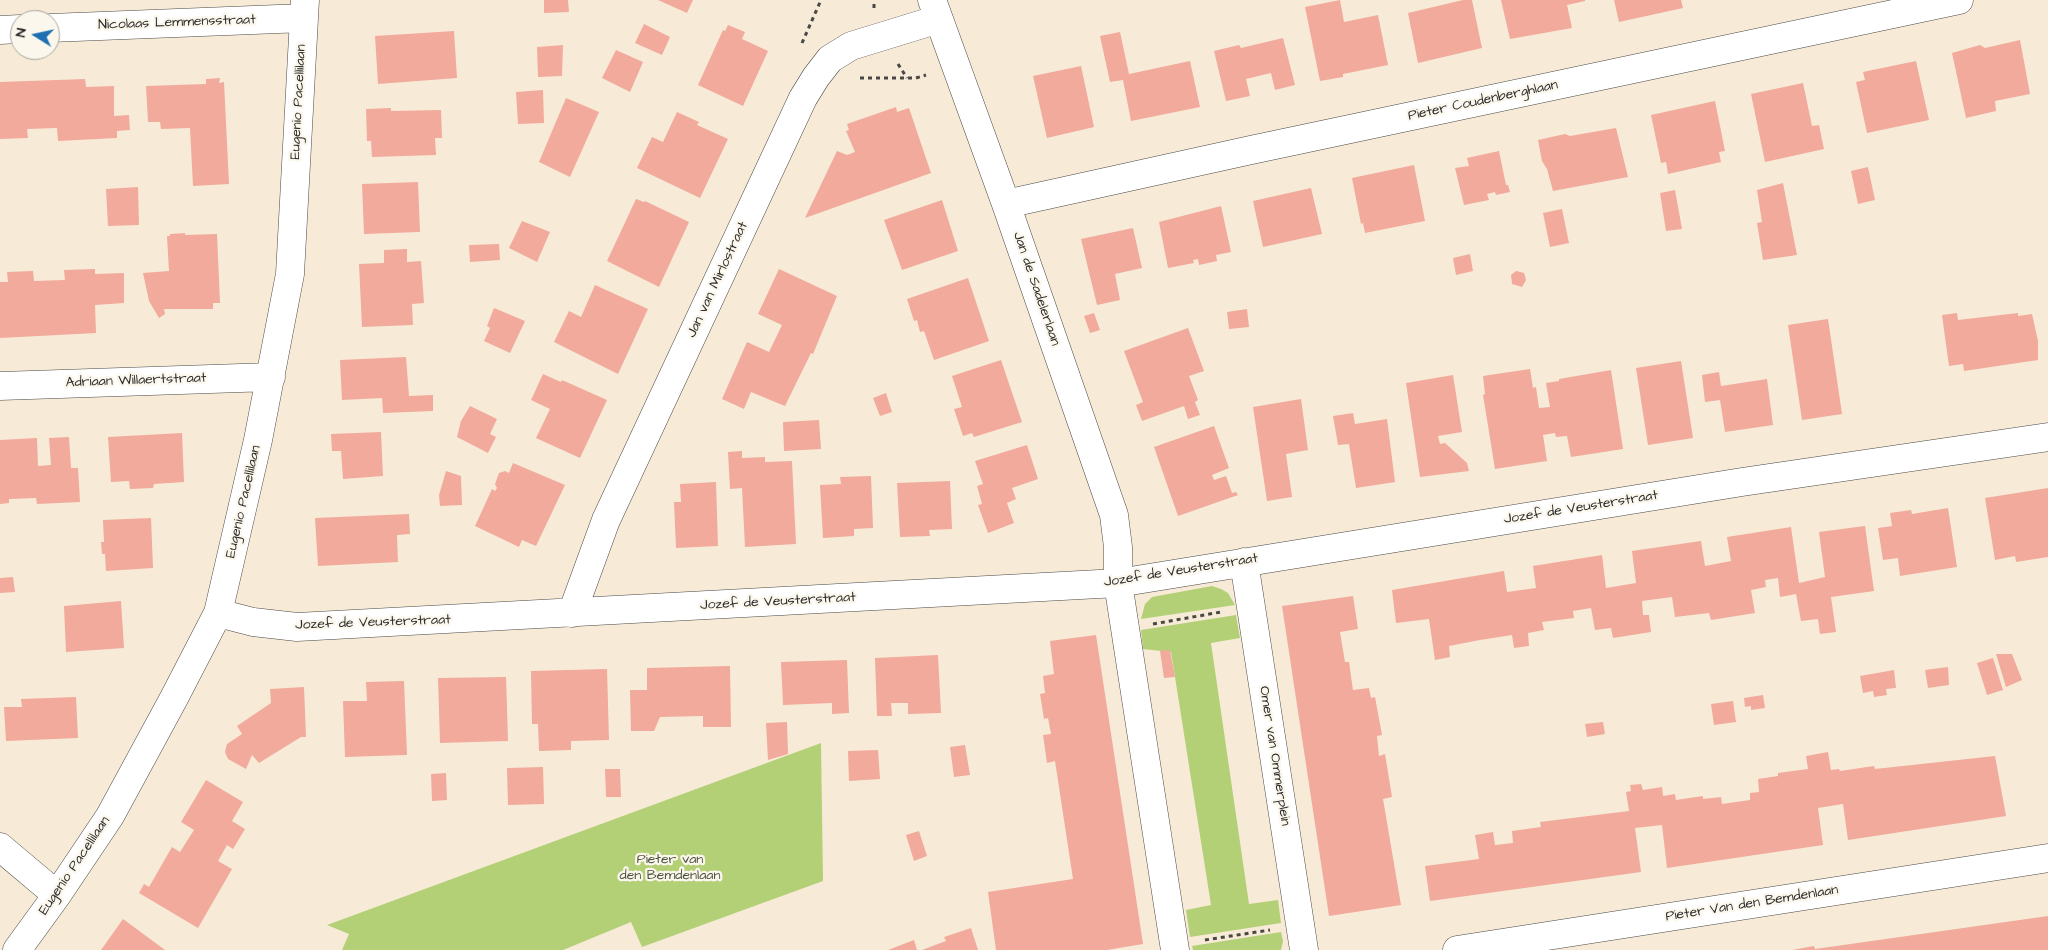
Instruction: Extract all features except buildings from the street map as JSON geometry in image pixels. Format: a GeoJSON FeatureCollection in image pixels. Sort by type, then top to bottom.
{"type":"FeatureCollection","features":[{"type":"Feature","properties":{"kind":"street","name":"Pieter Coudenberghlaan"},"geometry":{"type":"LineString","coordinates":[[1006,204],[1959,0]]}},
{"type":"Feature","properties":{"kind":"street","name":"Nicolaas Lemmensstraat"},"geometry":{"type":"LineString","coordinates":[[60,27],[305,9]]}},
{"type":"Feature","properties":{"kind":"street","name":"Eugenio Pacellilaan"},"geometry":{"type":"LineString","coordinates":[[17,950],[57,895],[110,816],[218,613],[258,440],[290,274],[305,9]]}},
{"type":"Feature","properties":{"kind":"street","name":"Jan de Sadelerlaan"},"geometry":{"type":"LineString","coordinates":[[935,10],[1006,204],[1114,515],[1118,547],[1118,583]]}},
{"type":"Feature","properties":{"kind":"street","name":"Jan van Mirlostraat"},"geometry":{"type":"LineString","coordinates":[[572,614],[606,520],[799,107],[816,77],[830,59],[851,46],[935,10]]}},
{"type":"Feature","properties":{"kind":"street","name":"Adriaan Willaertstraat"},"geometry":{"type":"LineString","coordinates":[[0,386],[271,377]]}},
{"type":"Feature","properties":{"kind":"street","name":"Jozef de Veusterstraat"},"geometry":{"type":"LineString","coordinates":[[218,613],[253,622],[297,627],[572,614],[1118,583],[1732,484],[2048,437]]}},
{"type":"Feature","properties":{"kind":"street","name":"Omer van Ommerplein"},"geometry":{"type":"LineString","coordinates":[[1244,562],[1302,938]]}},
{"type":"Feature","properties":{"kind":"street"},"geometry":{"type":"LineString","coordinates":[[1118,583],[1175,947]]}},
{"type":"Feature","properties":{"kind":"street"},"geometry":{"type":"LineString","coordinates":[[0,847],[57,895]]}},
{"type":"Feature","properties":{"kind":"street","name":"Pieter Van den Bemdenlaan"},"geometry":{"type":"LineString","coordinates":[[1457,950],[2048,858]]}},
{"type":"Feature","properties":{"kind":"path"},"geometry":{"type":"LineString","coordinates":[[816,77],[916,78],[956,67]]}},
{"type":"Feature","properties":{"kind":"path"},"geometry":{"type":"LineString","coordinates":[[1126,628],[1252,607]]}},
{"type":"Feature","properties":{"kind":"path"},"geometry":{"type":"LineString","coordinates":[[1175,947],[1302,938]]}},
{"type":"Feature","properties":{"kind":"green space"},"geometry":{"type":"Polygon","coordinates":[[[1212,586],[1228,593],[1235,605],[1141,619],[1145,604],[1152,597],[1212,586]]]}},
{"type":"Feature","properties":{"kind":"green space"},"geometry":{"type":"Polygon","coordinates":[[[1236,615],[1240,638],[1211,643],[1249,904],[1278,900],[1281,923],[1190,937],[1186,910],[1211,905],[1175,677],[1171,652],[1143,649],[1141,630],[1236,615]]]}},
{"type":"Feature","properties":{"kind":"green space","name":"Pieter van den Bemdenlaan"},"geometry":{"type":"Polygon","coordinates":[[[821,743],[823,881],[642,947],[631,922],[563,950],[342,950],[349,934],[327,925],[821,743]]]}},
{"type":"Feature","properties":{"kind":"green space"},"geometry":{"type":"Polygon","coordinates":[[[1281,932],[1283,941],[1281,950],[1193,950],[1192,946],[1281,932]]]}}]}
